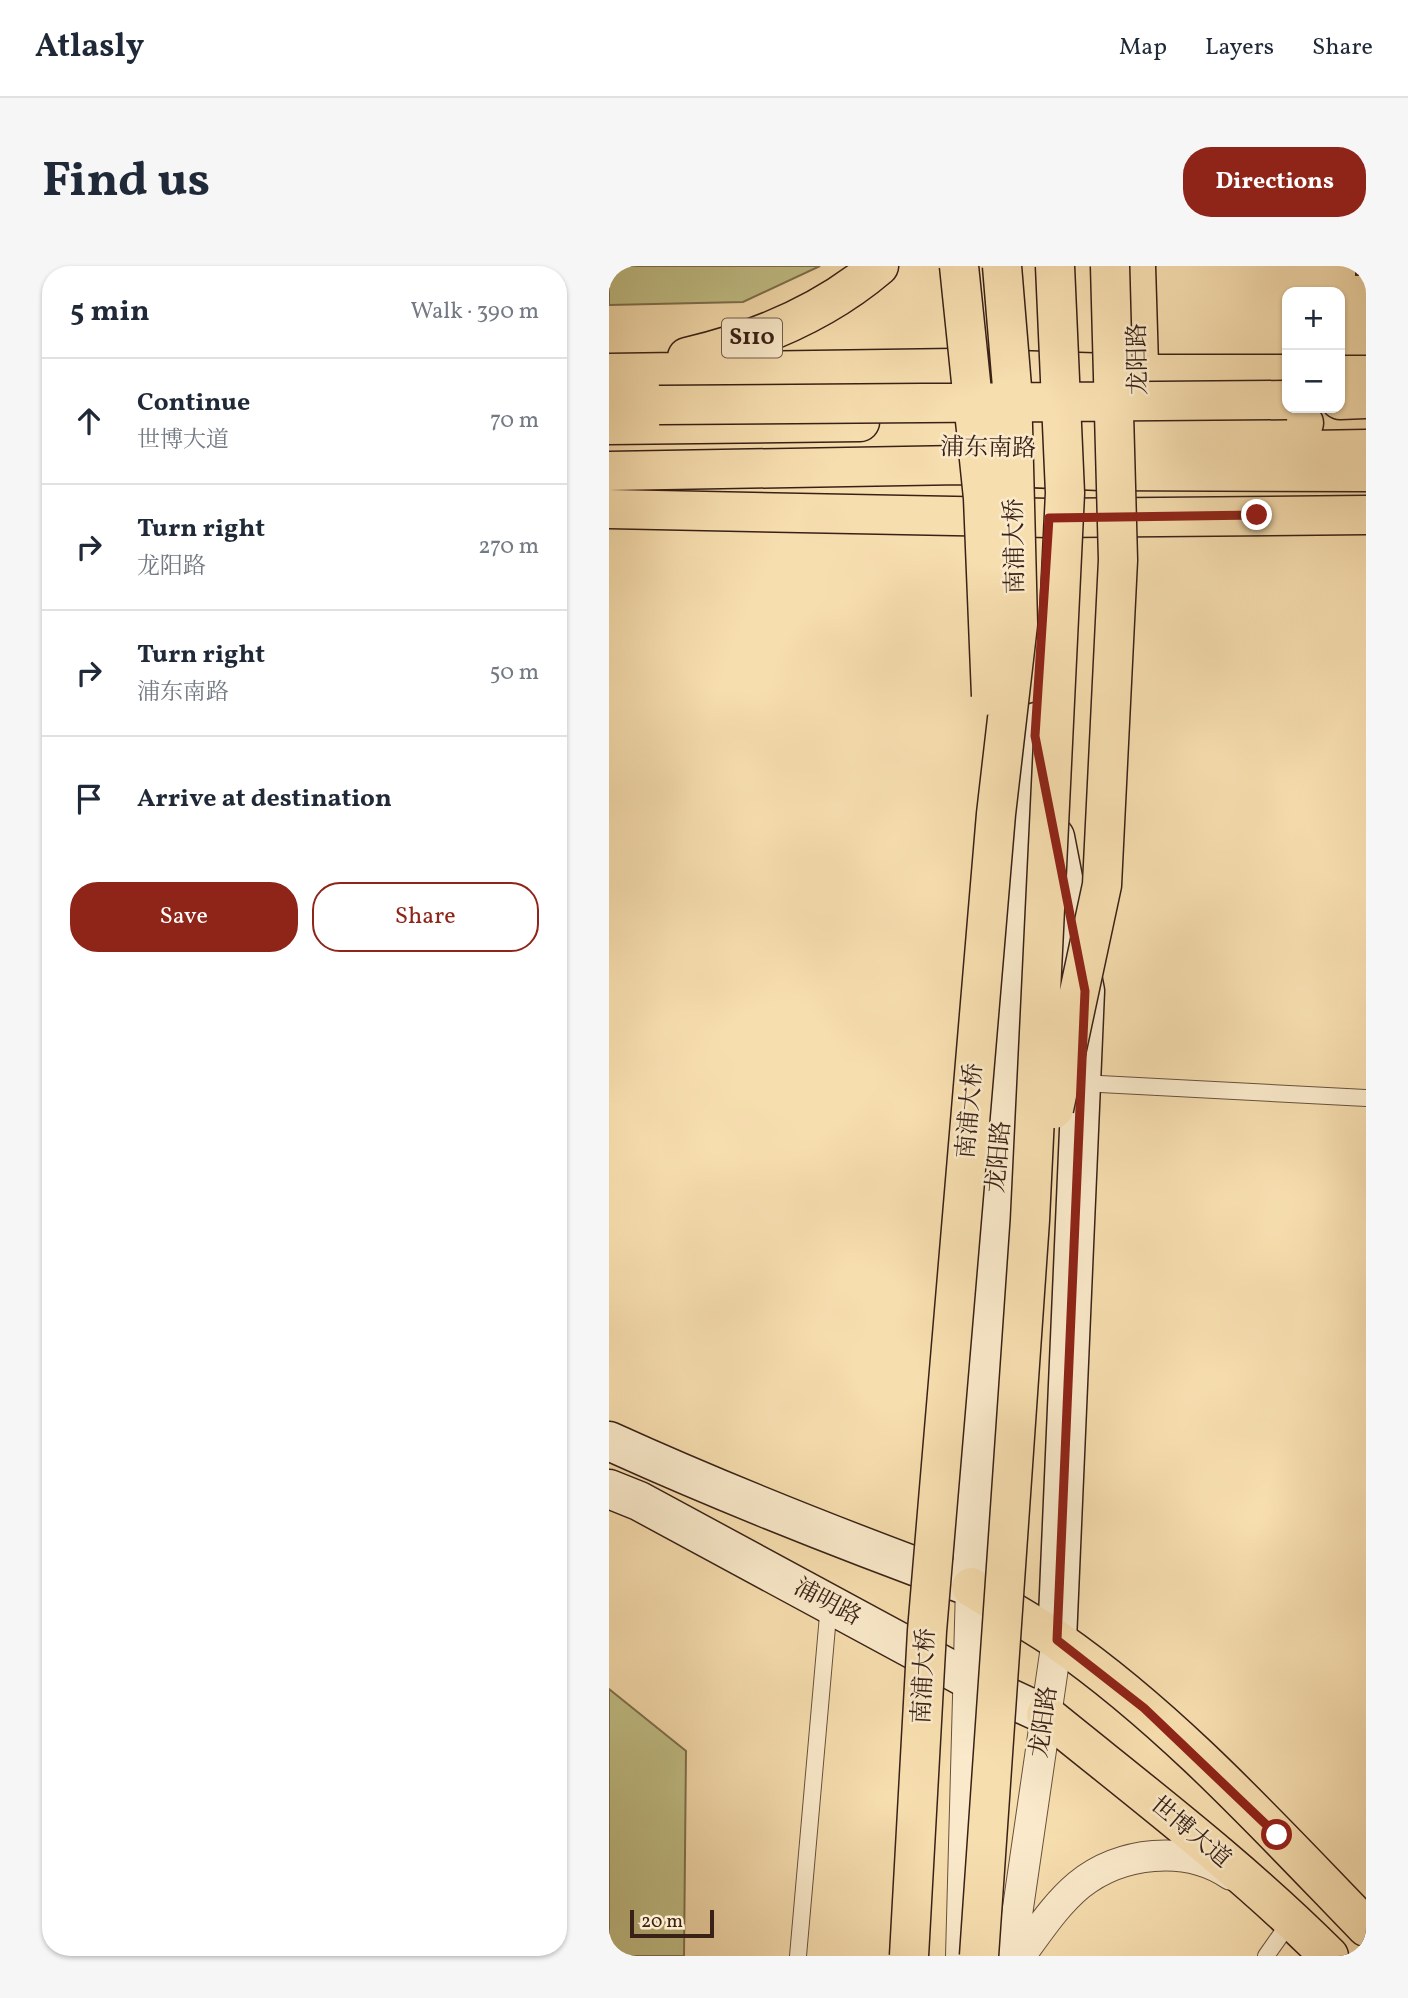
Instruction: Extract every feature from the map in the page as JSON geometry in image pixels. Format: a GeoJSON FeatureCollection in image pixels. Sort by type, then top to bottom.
{"type":"FeatureCollection","features":[{"type":"Feature","properties":{"kind":"main road","name":"S110"},"geometry":{"type":"LineString","coordinates":[[609,372],[728,348],[818,309],[879,266]]}},
{"type":"Feature","properties":{"kind":"main road"},"geometry":{"type":"LineString","coordinates":[[959,266],[983,498],[996,814]]}},
{"type":"Feature","properties":{"kind":"main road","name":"南浦大桥"},"geometry":{"type":"LineString","coordinates":[[909,1956],[927,1631],[996,814],[1019,624],[1012,387],[1002,266]]}},
{"type":"Feature","properties":{"kind":"main road","name":"南浦大桥"},"geometry":{"type":"LineString","coordinates":[[979,1956],[1030,1220],[1065,494],[1055,266]]}},
{"type":"Feature","properties":{"kind":"main road"},"geometry":{"type":"LineString","coordinates":[[1030,1220],[1102,885],[1118,560],[1110,266]]}},
{"type":"Feature","properties":{"kind":"main road","name":"龙阳路"},"geometry":{"type":"LineString","coordinates":[[1136,266],[1142,374],[1140,438]]}},
{"type":"Feature","properties":{"kind":"main road"},"geometry":{"type":"LineString","coordinates":[[609,372],[955,368],[1142,374],[1282,374]]}},
{"type":"Feature","properties":{"kind":"main road"},"geometry":{"type":"LineString","coordinates":[[1345,375],[1366,375]]}},
{"type":"Feature","properties":{"kind":"main road"},"geometry":{"type":"LineString","coordinates":[[1345,400],[1366,399]]}},
{"type":"Feature","properties":{"kind":"main road"},"geometry":{"type":"LineString","coordinates":[[609,406],[1282,400]]}},
{"type":"Feature","properties":{"kind":"main road","name":"浦东南路"},"geometry":{"type":"LineString","coordinates":[[609,455],[964,447],[1366,423]]}},
{"type":"Feature","properties":{"kind":"main road","name":"浦东南路"},"geometry":{"type":"LineString","coordinates":[[609,425],[1140,438],[1366,449]]}},
{"type":"Feature","properties":{"kind":"main road"},"geometry":{"type":"LineString","coordinates":[[609,471],[961,465],[1101,471],[1366,472]]}},
{"type":"Feature","properties":{"kind":"main road"},"geometry":{"type":"LineString","coordinates":[[609,509],[1049,518],[1366,515]]}},
{"type":"Feature","properties":{"kind":"main road","name":"龙阳路"},"geometry":{"type":"LineString","coordinates":[[971,1587],[985,1319],[1035,736],[1049,518]]}},
{"type":"Feature","properties":{"kind":"main road","name":"龙阳路"},"geometry":{"type":"LineString","coordinates":[[1035,736],[1085,991],[1057,1640]]}},
{"type":"Feature","properties":{"kind":"main road"},"geometry":{"type":"LineString","coordinates":[[609,1441],[834,1537],[971,1587],[1057,1640],[1144,1708],[1277,1835],[1366,1927]]}},
{"type":"Feature","properties":{"kind":"main road","name":"浦明路"},"geometry":{"type":"LineString","coordinates":[[609,1489],[639,1501],[968,1679],[1046,1715]]}},
{"type":"Feature","properties":{"kind":"main road","name":"世博大道"},"geometry":{"type":"LineString","coordinates":[[1046,1715],[1292,1919],[1329,1956]]}},
{"type":"Feature","properties":{"kind":"street","name":"龙阳路"},"geometry":{"type":"LineString","coordinates":[[961,1956],[971,1587]]}},
{"type":"Feature","properties":{"kind":"street","name":"龙阳路"},"geometry":{"type":"LineString","coordinates":[[1011,1956],[1057,1640]]}},
{"type":"Feature","properties":{"kind":"street"},"geometry":{"type":"LineString","coordinates":[[1020,1956],[1055,1909],[1079,1885],[1108,1868],[1143,1856],[1184,1856],[1222,1870],[1292,1919]]}},
{"type":"Feature","properties":{"kind":"lane"},"geometry":{"type":"LineString","coordinates":[[1081,1083],[1366,1098]]}},
{"type":"Feature","properties":{"kind":"lane"},"geometry":{"type":"LineString","coordinates":[[798,1956],[829,1604]]}},
{"type":"Feature","properties":{"kind":"lane"},"geometry":{"type":"LineString","coordinates":[[1266,1956],[1292,1919]]}},
{"type":"Feature","properties":{"kind":"shaded area"},"geometry":{"type":"Polygon","coordinates":[[[609,266],[820,266],[743,302],[609,305],[609,266]]]}},
{"type":"Feature","properties":{"kind":"shaded area"},"geometry":{"type":"Polygon","coordinates":[[[609,1689],[686,1751],[684,1956],[609,1956],[609,1689]]]}},
{"type":"Feature","properties":{"kind":"building"},"geometry":{"type":"Polygon","coordinates":[[[1356,266],[1366,266],[1366,275],[1356,275],[1356,266]]]}},
{"type":"Feature","properties":{"kind":"route"},"geometry":{"type":"LineString","coordinates":[[1257,515],[1049,518],[1035,736],[1085,991],[1057,1640],[1144,1708],[1277,1835]]}}]}
